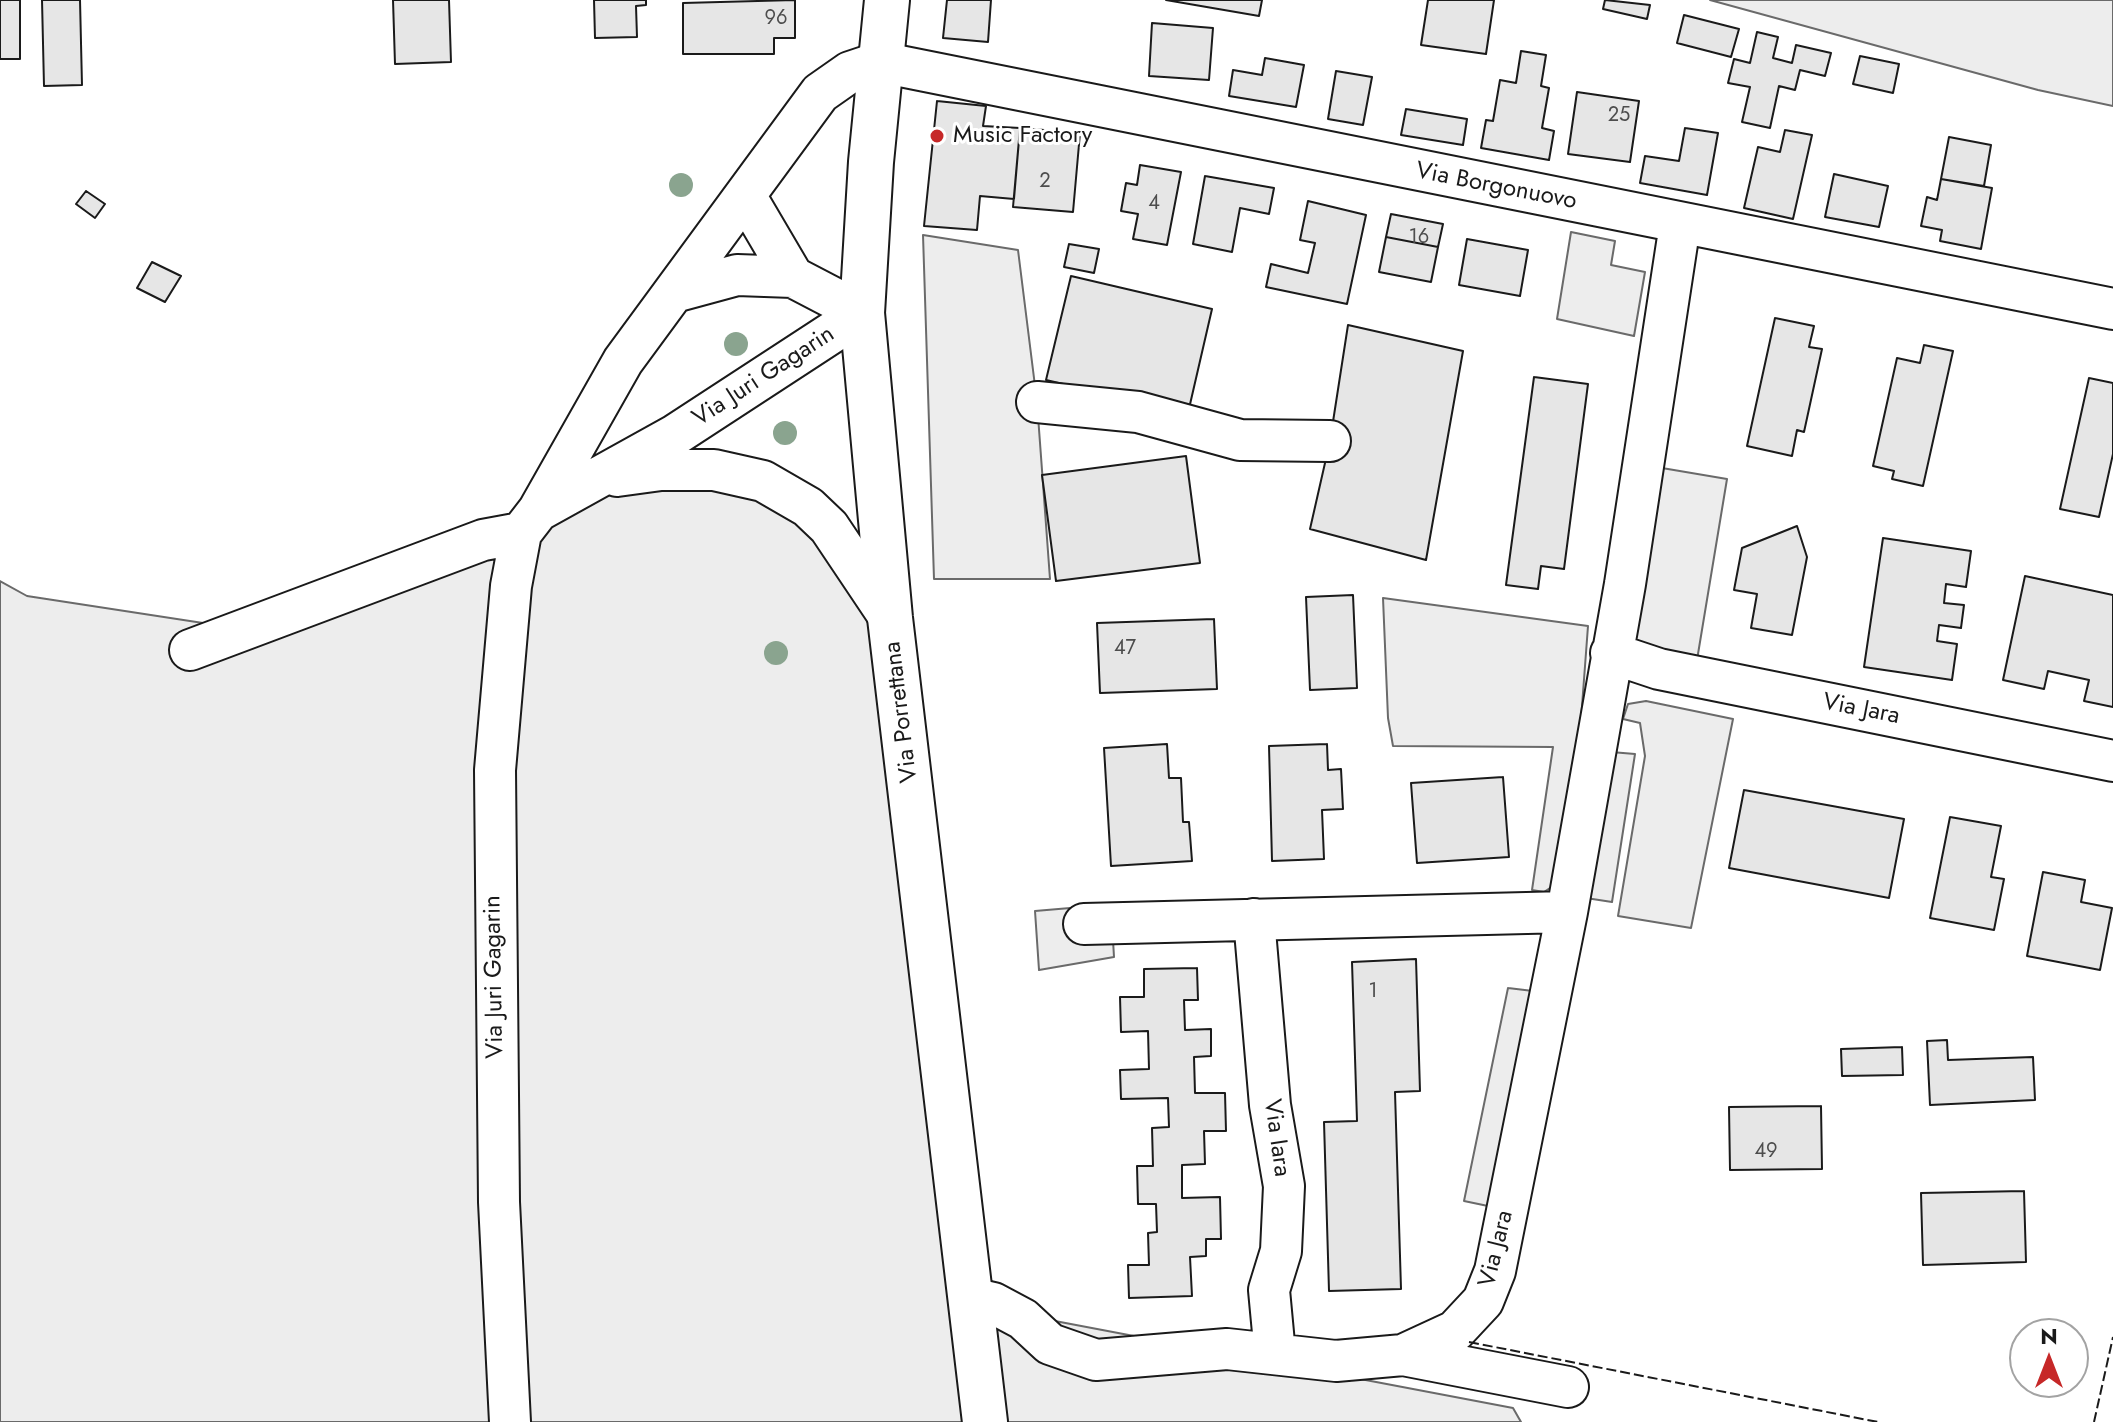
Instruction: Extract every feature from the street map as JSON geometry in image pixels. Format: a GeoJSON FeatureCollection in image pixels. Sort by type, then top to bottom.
{"type":"FeatureCollection","features":[{"type":"Feature","properties":{"kind":"main road","name":"Via Porrettana"},"geometry":{"type":"LineString","coordinates":[[887,0],[862,313],[890,618],[985,1422]]}},
{"type":"Feature","properties":{"kind":"street","name":"Via Juri Gagarin"},"geometry":{"type":"LineString","coordinates":[[510,1422],[498,1186],[494,784],[511,586],[530,522],[623,361],[678,291],[820,93],[850,72],[880,62]]}},
{"type":"Feature","properties":{"kind":"street","name":"Via Borgonuovo"},"geometry":{"type":"LineString","coordinates":[[880,62],[2113,309]]}},
{"type":"Feature","properties":{"kind":"street"},"geometry":{"type":"LineString","coordinates":[[746,197],[793,277]]}},
{"type":"Feature","properties":{"kind":"street","name":"Via Jara"},"geometry":{"type":"LineString","coordinates":[[1403,1355],[1455,1331],[1483,1301],[1495,1271],[1567,912],[1680,224]]}},
{"type":"Feature","properties":{"kind":"street","name":"Via Juri Gagarin"},"geometry":{"type":"LineString","coordinates":[[190,650],[530,522],[597,479],[675,435],[862,313],[793,277],[737,275],[678,291]]}},
{"type":"Feature","properties":{"kind":"street"},"geometry":{"type":"LineString","coordinates":[[1037,402],[1138,412],[1240,440],[1330,441]]}},
{"type":"Feature","properties":{"kind":"street","name":"Via Juri Gagarin"},"geometry":{"type":"LineString","coordinates":[[597,479],[661,470],[714,470],[763,481],[808,507],[829,527],[890,618]]}},
{"type":"Feature","properties":{"kind":"street","name":"Via Jara"},"geometry":{"type":"LineString","coordinates":[[1611,653],[1659,669],[2113,761]]}},
{"type":"Feature","properties":{"kind":"street"},"geometry":{"type":"LineString","coordinates":[[1084,924],[1567,912]]}},
{"type":"Feature","properties":{"kind":"street","name":"Via Iara"},"geometry":{"type":"LineString","coordinates":[[1254,919],[1270,1105],[1284,1186],[1281,1251],[1269,1290],[1275,1354]]}},
{"type":"Feature","properties":{"kind":"street","name":"Via Jara"},"geometry":{"type":"LineString","coordinates":[[971,1298],[993,1303],[1023,1319],[1050,1344],[1096,1360],[1227,1349],[1336,1361],[1403,1355],[1568,1387]]}},
{"type":"Feature","properties":{"kind":"shaded area"},"geometry":{"type":"Polygon","coordinates":[[[1710,0],[2113,0],[2113,106],[2038,90],[1710,0]]]}},
{"type":"Feature","properties":{"kind":"shaded area"},"geometry":{"type":"Polygon","coordinates":[[[1571,232],[1615,241],[1611,265],[1645,272],[1634,336],[1557,319],[1571,232]]]}},
{"type":"Feature","properties":{"kind":"shaded area"},"geometry":{"type":"Polygon","coordinates":[[[923,235],[1018,250],[1037,402],[1050,579],[934,579],[923,235]]]}},
{"type":"Feature","properties":{"kind":"shaded area"},"geometry":{"type":"Polygon","coordinates":[[[1662,468],[1727,479],[1696,666],[1632,646],[1662,468]]]}},
{"type":"Feature","properties":{"kind":"shaded area"},"geometry":{"type":"Polygon","coordinates":[[[719,480],[790,503],[881,585],[976,1306],[1513,1408],[1521,1422],[0,1422],[0,581],[27,596],[216,625],[582,497],[719,480]]]}},
{"type":"Feature","properties":{"kind":"shaded area"},"geometry":{"type":"Polygon","coordinates":[[[1383,598],[1588,626],[1580,733],[1553,886],[1544,892],[1532,890],[1553,747],[1393,746],[1388,718],[1383,598]]]}},
{"type":"Feature","properties":{"kind":"shaded area"},"geometry":{"type":"Polygon","coordinates":[[[1646,701],[1733,719],[1691,928],[1618,916],[1645,756],[1640,723],[1623,719],[1628,704],[1646,701]]]}},
{"type":"Feature","properties":{"kind":"shaded area"},"geometry":{"type":"Polygon","coordinates":[[[1611,752],[1635,754],[1612,902],[1586,898],[1611,752]]]}},
{"type":"Feature","properties":{"kind":"shaded area"},"geometry":{"type":"Polygon","coordinates":[[[1082,907],[1112,923],[1114,957],[1039,970],[1035,911],[1082,907]]]}},
{"type":"Feature","properties":{"kind":"shaded area"},"geometry":{"type":"Polygon","coordinates":[[[1508,988],[1533,991],[1488,1206],[1464,1201],[1508,988]]]}},
{"type":"Feature","properties":{"kind":"building"},"geometry":{"type":"Polygon","coordinates":[[[0,0],[20,0],[20,59],[0,59],[0,0]]]}},
{"type":"Feature","properties":{"kind":"building"},"geometry":{"type":"Polygon","coordinates":[[[42,0],[80,0],[82,85],[44,86],[42,0]]]}},
{"type":"Feature","properties":{"kind":"building"},"geometry":{"type":"Polygon","coordinates":[[[393,0],[449,0],[451,62],[395,64],[393,0]]]}},
{"type":"Feature","properties":{"kind":"building"},"geometry":{"type":"Polygon","coordinates":[[[594,0],[646,0],[646,5],[636,6],[637,37],[595,38],[594,0]]]}},
{"type":"Feature","properties":{"kind":"building"},"geometry":{"type":"Polygon","coordinates":[[[795,0],[795,38],[774,38],[774,54],[683,54],[683,3],[795,0]]]}},
{"type":"Feature","properties":{"kind":"building"},"geometry":{"type":"Polygon","coordinates":[[[947,0],[991,0],[988,42],[943,38],[947,0]]]}},
{"type":"Feature","properties":{"kind":"building"},"geometry":{"type":"Polygon","coordinates":[[[1166,0],[1262,0],[1259,16],[1166,0]]]}},
{"type":"Feature","properties":{"kind":"building"},"geometry":{"type":"Polygon","coordinates":[[[1428,0],[1494,0],[1486,54],[1421,45],[1428,0]]]}},
{"type":"Feature","properties":{"kind":"building"},"geometry":{"type":"Polygon","coordinates":[[[1605,0],[1650,5],[1647,19],[1603,9],[1605,0]]]}},
{"type":"Feature","properties":{"kind":"building"},"geometry":{"type":"Polygon","coordinates":[[[1684,15],[1739,29],[1731,57],[1677,43],[1684,15]]]}},
{"type":"Feature","properties":{"kind":"building"},"geometry":{"type":"Polygon","coordinates":[[[1152,23],[1213,28],[1209,80],[1149,76],[1152,23]]]}},
{"type":"Feature","properties":{"kind":"building"},"geometry":{"type":"Polygon","coordinates":[[[1757,32],[1778,37],[1773,58],[1792,63],[1796,45],[1831,53],[1825,76],[1800,70],[1795,90],[1779,86],[1770,128],[1742,122],[1750,87],[1728,83],[1734,59],[1750,63],[1757,32]]]}},
{"type":"Feature","properties":{"kind":"building"},"geometry":{"type":"Polygon","coordinates":[[[1521,51],[1546,55],[1541,86],[1549,88],[1542,128],[1554,131],[1549,160],[1481,148],[1486,120],[1493,121],[1500,80],[1516,83],[1521,51]]]}},
{"type":"Feature","properties":{"kind":"building"},"geometry":{"type":"Polygon","coordinates":[[[1860,56],[1899,64],[1893,93],[1853,84],[1860,56]]]}},
{"type":"Feature","properties":{"kind":"building"},"geometry":{"type":"Polygon","coordinates":[[[1265,58],[1304,65],[1296,107],[1229,96],[1233,70],[1262,75],[1265,58]]]}},
{"type":"Feature","properties":{"kind":"building"},"geometry":{"type":"Polygon","coordinates":[[[1336,71],[1372,77],[1363,125],[1328,119],[1336,71]]]}},
{"type":"Feature","properties":{"kind":"building"},"geometry":{"type":"Polygon","coordinates":[[[1577,92],[1639,101],[1630,162],[1568,154],[1577,92]]]}},
{"type":"Feature","properties":{"kind":"building"},"geometry":{"type":"Polygon","coordinates":[[[937,101],[986,106],[983,126],[1020,128],[1014,199],[980,196],[977,230],[924,226],[937,101]]]}},
{"type":"Feature","properties":{"kind":"building"},"geometry":{"type":"Polygon","coordinates":[[[1406,109],[1467,119],[1463,145],[1401,135],[1406,109]]]}},
{"type":"Feature","properties":{"kind":"building"},"geometry":{"type":"Polygon","coordinates":[[[1020,128],[1080,133],[1073,212],[1013,207],[1020,128]]]}},
{"type":"Feature","properties":{"kind":"building"},"geometry":{"type":"Polygon","coordinates":[[[1685,128],[1718,133],[1707,195],[1640,183],[1645,156],[1679,161],[1685,128]]]}},
{"type":"Feature","properties":{"kind":"building"},"geometry":{"type":"Polygon","coordinates":[[[1785,130],[1812,135],[1793,219],[1744,208],[1758,147],[1780,152],[1785,130]]]}},
{"type":"Feature","properties":{"kind":"building"},"geometry":{"type":"Polygon","coordinates":[[[1949,137],[1991,145],[1984,186],[1941,179],[1949,137]]]}},
{"type":"Feature","properties":{"kind":"building"},"geometry":{"type":"Polygon","coordinates":[[[1140,165],[1181,172],[1167,245],[1133,239],[1138,214],[1121,211],[1126,183],[1137,185],[1140,165]]]}},
{"type":"Feature","properties":{"kind":"building"},"geometry":{"type":"Polygon","coordinates":[[[1834,174],[1888,186],[1879,227],[1825,217],[1834,174]]]}},
{"type":"Feature","properties":{"kind":"building"},"geometry":{"type":"Polygon","coordinates":[[[1205,176],[1274,188],[1269,214],[1240,208],[1232,252],[1193,244],[1205,176]]]}},
{"type":"Feature","properties":{"kind":"building"},"geometry":{"type":"Polygon","coordinates":[[[1941,179],[1992,188],[1981,249],[1940,241],[1942,230],[1921,226],[1927,197],[1937,200],[1941,179]]]}},
{"type":"Feature","properties":{"kind":"building"},"geometry":{"type":"Polygon","coordinates":[[[86,191],[105,204],[95,218],[76,204],[86,191]]]}},
{"type":"Feature","properties":{"kind":"building"},"geometry":{"type":"Polygon","coordinates":[[[1308,201],[1366,215],[1347,304],[1266,287],[1271,264],[1308,273],[1315,243],[1300,240],[1308,201]]]}},
{"type":"Feature","properties":{"kind":"building"},"geometry":{"type":"Polygon","coordinates":[[[1391,214],[1443,224],[1438,247],[1386,237],[1391,214]]]}},
{"type":"Feature","properties":{"kind":"building"},"geometry":{"type":"Polygon","coordinates":[[[1386,237],[1438,247],[1431,282],[1379,272],[1386,237]]]}},
{"type":"Feature","properties":{"kind":"building"},"geometry":{"type":"Polygon","coordinates":[[[1467,239],[1528,250],[1520,296],[1459,285],[1467,239]]]}},
{"type":"Feature","properties":{"kind":"building"},"geometry":{"type":"Polygon","coordinates":[[[1069,244],[1099,249],[1094,273],[1064,267],[1069,244]]]}},
{"type":"Feature","properties":{"kind":"building"},"geometry":{"type":"Polygon","coordinates":[[[152,262],[181,276],[165,302],[137,288],[152,262]]]}},
{"type":"Feature","properties":{"kind":"building"},"geometry":{"type":"Polygon","coordinates":[[[1071,276],[1212,309],[1188,413],[1046,380],[1071,276]]]}},
{"type":"Feature","properties":{"kind":"building"},"geometry":{"type":"Polygon","coordinates":[[[1775,318],[1814,326],[1809,347],[1822,349],[1804,432],[1797,430],[1792,456],[1747,446],[1775,318]]]}},
{"type":"Feature","properties":{"kind":"building"},"geometry":{"type":"Polygon","coordinates":[[[1348,325],[1463,351],[1426,560],[1310,529],[1330,441],[1348,325]]]}},
{"type":"Feature","properties":{"kind":"building"},"geometry":{"type":"Polygon","coordinates":[[[1924,345],[1953,351],[1923,486],[1892,479],[1894,471],[1873,466],[1897,358],[1920,363],[1924,345]]]}},
{"type":"Feature","properties":{"kind":"building"},"geometry":{"type":"Polygon","coordinates":[[[1534,377],[1588,384],[1564,569],[1541,566],[1538,589],[1506,585],[1534,377]]]}},
{"type":"Feature","properties":{"kind":"building"},"geometry":{"type":"Polygon","coordinates":[[[2089,378],[2113,383],[2113,454],[2099,517],[2060,509],[2089,378]]]}},
{"type":"Feature","properties":{"kind":"building"},"geometry":{"type":"Polygon","coordinates":[[[1186,456],[1200,563],[1056,581],[1042,475],[1186,456]]]}},
{"type":"Feature","properties":{"kind":"building"},"geometry":{"type":"Polygon","coordinates":[[[1797,526],[1807,557],[1792,635],[1751,628],[1757,594],[1734,590],[1742,548],[1797,526]]]}},
{"type":"Feature","properties":{"kind":"building"},"geometry":{"type":"Polygon","coordinates":[[[1883,538],[1971,551],[1966,587],[1946,584],[1944,603],[1964,605],[1961,628],[1939,625],[1937,641],[1957,644],[1952,680],[1864,667],[1883,538]]]}},
{"type":"Feature","properties":{"kind":"building"},"geometry":{"type":"Polygon","coordinates":[[[2025,576],[2113,595],[2113,707],[2084,701],[2089,680],[2048,671],[2044,689],[2003,680],[2025,576]]]}},
{"type":"Feature","properties":{"kind":"building"},"geometry":{"type":"Polygon","coordinates":[[[1353,595],[1357,688],[1310,690],[1306,597],[1353,595]]]}},
{"type":"Feature","properties":{"kind":"building"},"geometry":{"type":"Polygon","coordinates":[[[1214,619],[1217,689],[1100,693],[1097,623],[1214,619]]]}},
{"type":"Feature","properties":{"kind":"building"},"geometry":{"type":"Polygon","coordinates":[[[1167,744],[1169,778],[1181,778],[1183,822],[1189,822],[1192,861],[1111,866],[1104,748],[1167,744]]]}},
{"type":"Feature","properties":{"kind":"building"},"geometry":{"type":"Polygon","coordinates":[[[1327,744],[1328,770],[1341,769],[1343,809],[1322,810],[1324,859],[1272,861],[1269,746],[1327,744]]]}},
{"type":"Feature","properties":{"kind":"building"},"geometry":{"type":"Polygon","coordinates":[[[1503,777],[1509,857],[1417,863],[1411,783],[1503,777]]]}},
{"type":"Feature","properties":{"kind":"building"},"geometry":{"type":"Polygon","coordinates":[[[1744,790],[1904,819],[1889,898],[1729,868],[1744,790]]]}},
{"type":"Feature","properties":{"kind":"building"},"geometry":{"type":"Polygon","coordinates":[[[1950,817],[2001,826],[1991,877],[2004,879],[1994,930],[1930,918],[1950,817]]]}},
{"type":"Feature","properties":{"kind":"building"},"geometry":{"type":"Polygon","coordinates":[[[2043,872],[2085,880],[2081,902],[2112,908],[2100,970],[2027,956],[2043,872]]]}},
{"type":"Feature","properties":{"kind":"building"},"geometry":{"type":"Polygon","coordinates":[[[1416,959],[1420,1091],[1395,1092],[1401,1289],[1329,1291],[1324,1122],[1357,1121],[1352,962],[1416,959]]]}},
{"type":"Feature","properties":{"kind":"building"},"geometry":{"type":"Polygon","coordinates":[[[1197,968],[1198,1000],[1184,1000],[1185,1030],[1211,1029],[1211,1056],[1194,1057],[1195,1093],[1225,1093],[1226,1131],[1204,1131],[1205,1164],[1182,1165],[1182,1198],[1220,1197],[1221,1239],[1206,1239],[1206,1256],[1190,1257],[1192,1296],[1129,1298],[1128,1265],[1149,1265],[1148,1233],[1157,1232],[1156,1204],[1138,1204],[1137,1166],[1153,1166],[1152,1128],[1169,1127],[1168,1098],[1121,1099],[1120,1070],[1149,1069],[1148,1031],[1121,1032],[1120,997],[1144,997],[1144,969],[1197,968]]]}},
{"type":"Feature","properties":{"kind":"building"},"geometry":{"type":"Polygon","coordinates":[[[1947,1040],[1948,1060],[2033,1057],[2035,1100],[1930,1105],[1927,1041],[1947,1040]]]}},
{"type":"Feature","properties":{"kind":"building"},"geometry":{"type":"Polygon","coordinates":[[[1902,1047],[1903,1075],[1842,1076],[1841,1049],[1902,1047]]]}},
{"type":"Feature","properties":{"kind":"building"},"geometry":{"type":"Polygon","coordinates":[[[1821,1106],[1822,1169],[1730,1170],[1729,1107],[1821,1106]]]}},
{"type":"Feature","properties":{"kind":"building"},"geometry":{"type":"Polygon","coordinates":[[[2024,1191],[2026,1262],[1923,1265],[1921,1193],[2024,1191]]]}},
{"type":"Feature","properties":{"kind":"fence"},"geometry":{"type":"LineString","coordinates":[[2094,1422],[2113,1337]]}},
{"type":"Feature","properties":{"kind":"fence"},"geometry":{"type":"LineString","coordinates":[[1469,1342],[1878,1422]]}},
{"type":"Feature","properties":{"kind":"place","name":"Music Factory"},"geometry":{"type":"Point","coordinates":[937,136]}}]}
